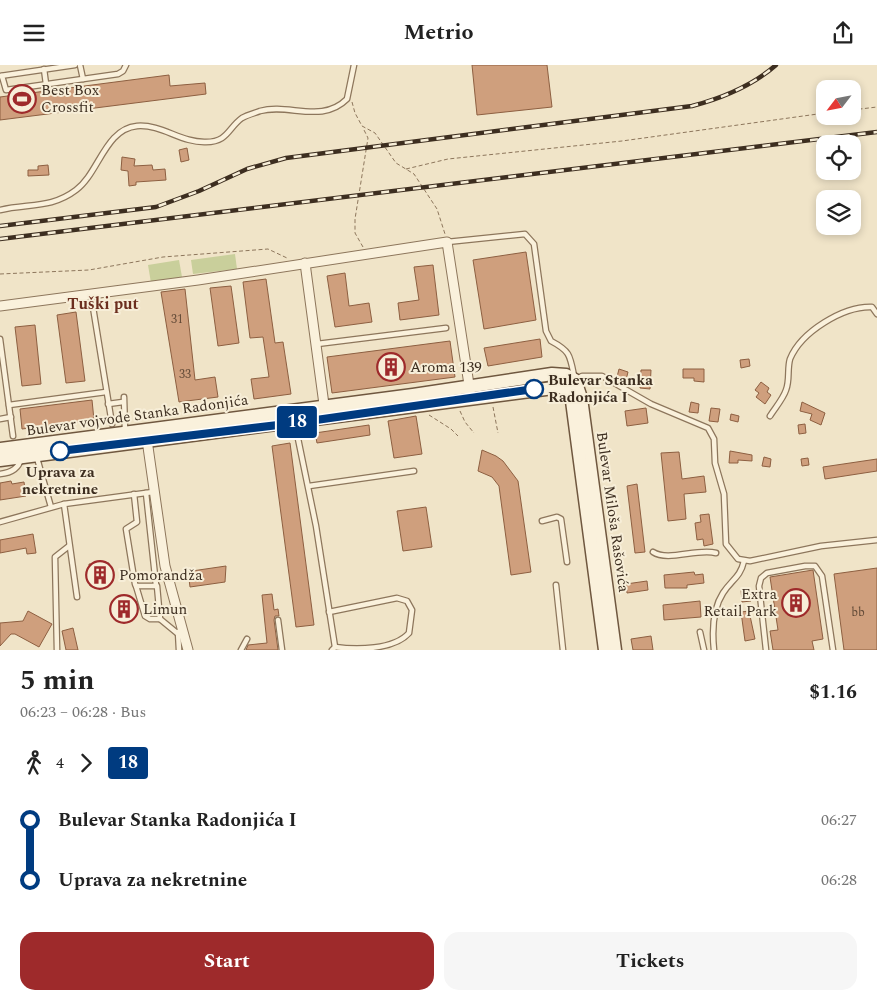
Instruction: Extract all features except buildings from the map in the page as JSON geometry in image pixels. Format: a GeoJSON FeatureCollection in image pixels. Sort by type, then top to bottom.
{"type":"FeatureCollection","features":[{"type":"Feature","properties":{"kind":"street"},"geometry":{"type":"LineString","coordinates":[[0,306],[447,242],[466,394]]}},
{"type":"Feature","properties":{"kind":"street"},"geometry":{"type":"LineString","coordinates":[[305,263],[325,412]]}},
{"type":"Feature","properties":{"kind":"street","name":"Bulevar vojvode Stanka Radonjića"},"geometry":{"type":"LineString","coordinates":[[0,460],[126,438],[147,440],[295,423],[325,412],[424,405],[552,374],[566,375],[575,380]]}},
{"type":"Feature","properties":{"kind":"street","name":"Bulevar Miloša Rašovića"},"geometry":{"type":"LineString","coordinates":[[575,380],[581,398],[615,650]]}},
{"type":"Feature","properties":{"kind":"street","name":"Bulevar vojvode Stanka Radonjića"},"geometry":{"type":"LineString","coordinates":[[0,449],[126,438],[466,394],[491,395],[556,386],[565,388]]}},
{"type":"Feature","properties":{"kind":"street","name":"Bulevar Miloša Rašovića"},"geometry":{"type":"LineString","coordinates":[[565,388],[572,401],[605,650]]}},
{"type":"Feature","properties":{"kind":"street"},"geometry":{"type":"LineString","coordinates":[[147,440],[150,492],[180,631],[188,650]]}},
{"type":"Feature","properties":{"kind":"lane"},"geometry":{"type":"LineString","coordinates":[[75,65],[1,76],[3,91],[118,74],[123,71],[126,65]]}},
{"type":"Feature","properties":{"kind":"lane"},"geometry":{"type":"LineString","coordinates":[[80,65],[84,79]]}},
{"type":"Feature","properties":{"kind":"lane"},"geometry":{"type":"LineString","coordinates":[[0,210],[44,205],[77,189],[87,179],[119,131],[136,126],[158,127],[184,138],[206,142],[221,140],[242,118],[261,111],[282,107],[309,112],[330,111],[340,106],[346,99],[350,91],[354,65]]}},
{"type":"Feature","properties":{"kind":"lane"},"geometry":{"type":"LineString","coordinates":[[44,69],[46,84]]}},
{"type":"Feature","properties":{"kind":"lane"},"geometry":{"type":"LineString","coordinates":[[447,242],[525,233],[530,237],[534,244],[546,331],[551,341],[561,345],[570,355],[575,380]]}},
{"type":"Feature","properties":{"kind":"lane"},"geometry":{"type":"LineString","coordinates":[[91,293],[112,424]]}},
{"type":"Feature","properties":{"kind":"lane"},"geometry":{"type":"LineString","coordinates":[[770,416],[786,390],[791,357],[811,331],[829,319],[864,308],[872,307],[877,314]]}},
{"type":"Feature","properties":{"kind":"lane"},"geometry":{"type":"LineString","coordinates":[[317,344],[446,328]]}},
{"type":"Feature","properties":{"kind":"lane"},"geometry":{"type":"LineString","coordinates":[[0,339],[13,436]]}},
{"type":"Feature","properties":{"kind":"lane"},"geometry":{"type":"LineString","coordinates":[[565,388],[582,376],[602,375],[650,404],[708,428],[714,439],[715,463],[724,494],[726,545],[733,555],[744,561],[821,547],[877,540]]}},
{"type":"Feature","properties":{"kind":"lane"},"geometry":{"type":"LineString","coordinates":[[9,405],[106,392]]}},
{"type":"Feature","properties":{"kind":"lane"},"geometry":{"type":"LineString","coordinates":[[108,404],[123,399],[126,438]]}},
{"type":"Feature","properties":{"kind":"lane"},"geometry":{"type":"LineString","coordinates":[[0,419],[11,417]]}},
{"type":"Feature","properties":{"kind":"lane"},"geometry":{"type":"LineString","coordinates":[[295,423],[309,486],[333,649],[385,646],[401,640],[410,633],[412,610],[406,601],[397,598],[329,612]]}},
{"type":"Feature","properties":{"kind":"lane"},"geometry":{"type":"LineString","coordinates":[[36,455],[51,507]]}},
{"type":"Feature","properties":{"kind":"lane"},"geometry":{"type":"LineString","coordinates":[[0,474],[14,470],[20,463],[21,457]]}},
{"type":"Feature","properties":{"kind":"lane"},"geometry":{"type":"LineString","coordinates":[[309,486],[414,471]]}},
{"type":"Feature","properties":{"kind":"lane"},"geometry":{"type":"LineString","coordinates":[[0,522],[64,504],[150,492],[160,619]]}},
{"type":"Feature","properties":{"kind":"lane"},"geometry":{"type":"LineString","coordinates":[[134,494],[137,521],[126,529],[136,586],[145,616],[150,619],[160,619],[180,631],[178,650]]}},
{"type":"Feature","properties":{"kind":"lane"},"geometry":{"type":"LineString","coordinates":[[64,504],[77,597]]}},
{"type":"Feature","properties":{"kind":"lane"},"geometry":{"type":"LineString","coordinates":[[542,521],[557,517],[561,519],[567,563]]}},
{"type":"Feature","properties":{"kind":"lane"},"geometry":{"type":"LineString","coordinates":[[57,650],[55,557],[69,546]]}},
{"type":"Feature","properties":{"kind":"lane"},"geometry":{"type":"LineString","coordinates":[[653,553],[659,556],[682,553],[716,553]]}},
{"type":"Feature","properties":{"kind":"lane"},"geometry":{"type":"LineString","coordinates":[[714,650],[713,620],[718,603],[722,594],[741,572],[744,561]]}},
{"type":"Feature","properties":{"kind":"lane"},"geometry":{"type":"LineString","coordinates":[[766,650],[759,586],[761,578],[767,573],[811,565],[819,570],[822,576],[833,650]]}},
{"type":"Feature","properties":{"kind":"lane"},"geometry":{"type":"LineString","coordinates":[[136,586],[156,585]]}},
{"type":"Feature","properties":{"kind":"lane"},"geometry":{"type":"LineString","coordinates":[[556,585],[562,650]]}},
{"type":"Feature","properties":{"kind":"lane"},"geometry":{"type":"LineString","coordinates":[[278,620],[282,650]]}},
{"type":"Feature","properties":{"kind":"lane"},"geometry":{"type":"LineString","coordinates":[[700,632],[704,650]]}},
{"type":"Feature","properties":{"kind":"lane"},"geometry":{"type":"LineString","coordinates":[[241,650],[247,639]]}},
{"type":"Feature","properties":{"kind":"path"},"geometry":{"type":"LineString","coordinates":[[350,91],[355,113],[368,138],[355,219],[355,233],[361,246],[368,253]]}},
{"type":"Feature","properties":{"kind":"path"},"geometry":{"type":"LineString","coordinates":[[861,109],[877,107]]}},
{"type":"Feature","properties":{"kind":"path"},"geometry":{"type":"LineString","coordinates":[[406,169],[448,159],[622,141],[816,114]]}},
{"type":"Feature","properties":{"kind":"path"},"geometry":{"type":"LineString","coordinates":[[362,126],[375,133],[396,163],[414,174],[437,209],[447,242]]}},
{"type":"Feature","properties":{"kind":"path"},"geometry":{"type":"LineString","coordinates":[[0,274],[89,270],[164,257],[268,249],[288,259],[291,265]]}},
{"type":"Feature","properties":{"kind":"path"},"geometry":{"type":"LineString","coordinates":[[466,394],[462,417],[474,433]]}},
{"type":"Feature","properties":{"kind":"path"},"geometry":{"type":"LineString","coordinates":[[491,395],[498,433]]}},
{"type":"Feature","properties":{"kind":"path"},"geometry":{"type":"LineString","coordinates":[[424,405],[430,416],[451,429],[458,436]]}},
{"type":"Feature","properties":{"kind":"green space"},"geometry":{"type":"Polygon","coordinates":[[[235,254],[237,269],[193,274],[191,260],[235,254]]]}},
{"type":"Feature","properties":{"kind":"green space"},"geometry":{"type":"Polygon","coordinates":[[[179,260],[182,277],[151,283],[148,265],[179,260]]]}},
{"type":"Feature","properties":{"kind":"railway"},"geometry":{"type":"LineString","coordinates":[[0,226],[156,207],[199,191],[247,169],[286,158],[692,106],[747,85],[776,65]]}},
{"type":"Feature","properties":{"kind":"railway"},"geometry":{"type":"LineString","coordinates":[[0,239],[877,132]]}},
{"type":"Feature","properties":{"kind":"bus line","name":"18"},"geometry":{"type":"LineString","coordinates":[[60,451],[295,423],[326,417],[534,389]]}},
{"type":"Feature","properties":{"kind":"place","name":"Best Box Crossfit"},"geometry":{"type":"Point","coordinates":[22,99]}},
{"type":"Feature","properties":{"kind":"place","name":"Aroma 139"},"geometry":{"type":"Point","coordinates":[391,367]}},
{"type":"Feature","properties":{"kind":"place","name":"Bulevar Stanka Radonjića I"},"geometry":{"type":"Point","coordinates":[534,389]}},
{"type":"Feature","properties":{"kind":"place","name":"Uprava za nekretnine"},"geometry":{"type":"Point","coordinates":[60,451]}},
{"type":"Feature","properties":{"kind":"place","name":"Pomorandža"},"geometry":{"type":"Point","coordinates":[100,575]}},
{"type":"Feature","properties":{"kind":"place","name":"Extra Retail Park"},"geometry":{"type":"Point","coordinates":[796,603]}},
{"type":"Feature","properties":{"kind":"place","name":"Limun"},"geometry":{"type":"Point","coordinates":[124,609]}},
{"type":"Feature","properties":{"kind":"district","name":"Tuški put"},"geometry":{"type":"Point","coordinates":[103,303]}}]}
